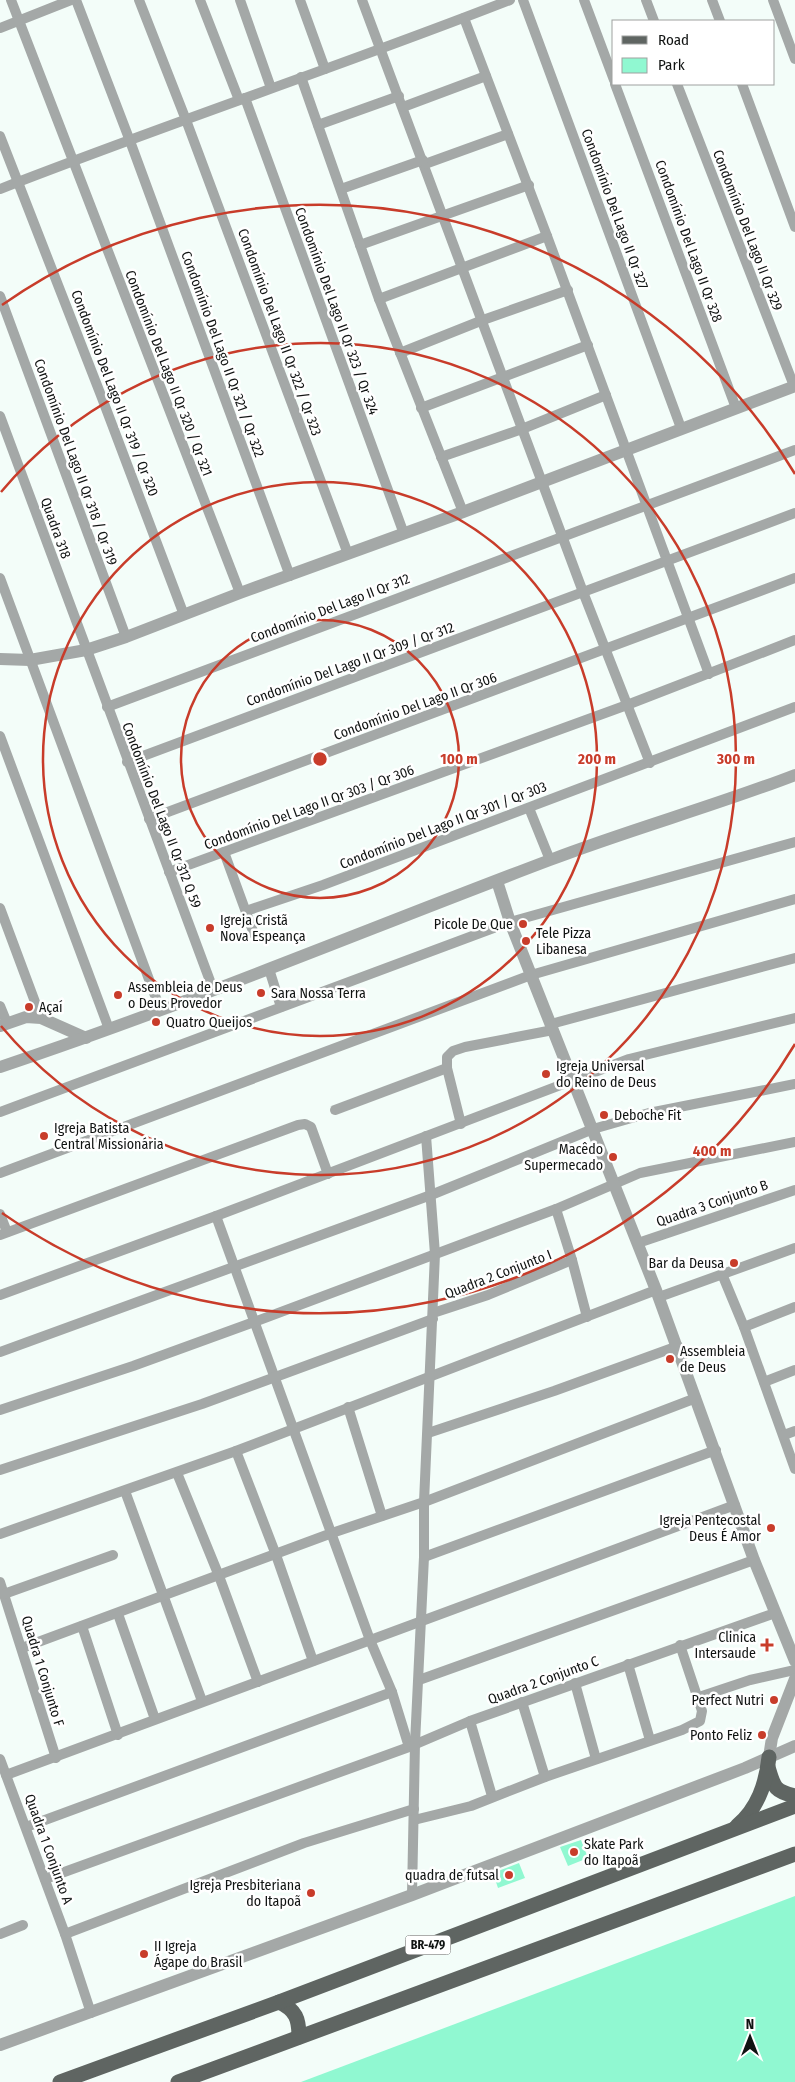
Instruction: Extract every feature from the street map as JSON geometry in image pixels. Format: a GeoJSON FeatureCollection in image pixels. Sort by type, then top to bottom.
{"type":"FeatureCollection","features":[{"type":"Feature","properties":{"kind":"main road"},"geometry":{"type":"LineString","coordinates":[[769,1762],[776,1788],[780,1792],[795,1796]]}},
{"type":"Feature","properties":{"kind":"main road"},"geometry":{"type":"LineString","coordinates":[[732,1830],[755,1807],[769,1762]]}},
{"type":"Feature","properties":{"kind":"main road","name":"BR-479"},"geometry":{"type":"LineString","coordinates":[[60,2082],[279,2002],[795,1806]]}},
{"type":"Feature","properties":{"kind":"main road"},"geometry":{"type":"LineString","coordinates":[[178,2082],[795,1854]]}},
{"type":"Feature","properties":{"kind":"main road"},"geometry":{"type":"LineString","coordinates":[[279,2002],[288,2006],[296,2014],[299,2024],[299,2037]]}},
{"type":"Feature","properties":{"kind":"street","name":"Condomínio Del Lago II Qr 320 / Qr 321"},"geometry":{"type":"LineString","coordinates":[[11,0],[240,593]]}},
{"type":"Feature","properties":{"kind":"street"},"geometry":{"type":"LineString","coordinates":[[0,28],[71,0]]}},
{"type":"Feature","properties":{"kind":"street","name":"Condomínio Del Lago II Qr 321 / Qr 322"},"geometry":{"type":"LineString","coordinates":[[76,0],[130,141],[290,576]]}},
{"type":"Feature","properties":{"kind":"street","name":"Condomínio Del Lago II Qr 322 / Qr 323"},"geometry":{"type":"LineString","coordinates":[[139,0],[186,120],[348,554]]}},
{"type":"Feature","properties":{"kind":"street","name":"Condomínio Del Lago II Qr 323 / Qr 324"},"geometry":{"type":"LineString","coordinates":[[200,0],[242,99],[404,534]]}},
{"type":"Feature","properties":{"kind":"street"},"geometry":{"type":"LineString","coordinates":[[240,0],[271,88]]}},
{"type":"Feature","properties":{"kind":"street"},"geometry":{"type":"LineString","coordinates":[[300,0],[325,69]]}},
{"type":"Feature","properties":{"kind":"street"},"geometry":{"type":"LineString","coordinates":[[362,0],[424,162],[442,216],[464,268],[583,592],[650,763]]}},
{"type":"Feature","properties":{"kind":"street"},"geometry":{"type":"LineString","coordinates":[[0,189],[301,77],[380,50],[510,0]]}},
{"type":"Feature","properties":{"kind":"street","name":"Condomínio Del Lago II Qr 327"},"geometry":{"type":"LineString","coordinates":[[523,0],[681,428]]}},
{"type":"Feature","properties":{"kind":"street"},"geometry":{"type":"LineString","coordinates":[[584,0],[612,75]]}},
{"type":"Feature","properties":{"kind":"street"},"geometry":{"type":"LineString","coordinates":[[646,0],[654,20]]}},
{"type":"Feature","properties":{"kind":"street"},"geometry":{"type":"LineString","coordinates":[[712,0],[720,20]]}},
{"type":"Feature","properties":{"kind":"street"},"geometry":{"type":"LineString","coordinates":[[773,0],[795,59]]}},
{"type":"Feature","properties":{"kind":"street"},"geometry":{"type":"LineString","coordinates":[[464,18],[548,236],[708,674]]}},
{"type":"Feature","properties":{"kind":"street"},"geometry":{"type":"LineString","coordinates":[[403,107],[486,76]]}},
{"type":"Feature","properties":{"kind":"street"},"geometry":{"type":"LineString","coordinates":[[301,77],[379,299],[463,512]]}},
{"type":"Feature","properties":{"kind":"street","name":"Condomínio Del Lago II Qr 328"},"geometry":{"type":"LineString","coordinates":[[615,85],[736,408]]}},
{"type":"Feature","properties":{"kind":"street","name":"Condomínio Del Lago II Qr 329"},"geometry":{"type":"LineString","coordinates":[[677,85],[794,386]]}},
{"type":"Feature","properties":{"kind":"street"},"geometry":{"type":"LineString","coordinates":[[742,85],[795,227]]}},
{"type":"Feature","properties":{"kind":"street"},"geometry":{"type":"LineString","coordinates":[[318,125],[399,96]]}},
{"type":"Feature","properties":{"kind":"street"},"geometry":{"type":"LineString","coordinates":[[341,189],[508,134]]}},
{"type":"Feature","properties":{"kind":"street","name":"Condomínio Del Lago II Qr 319 / Qr 320"},"geometry":{"type":"LineString","coordinates":[[0,136],[184,615]]}},
{"type":"Feature","properties":{"kind":"street"},"geometry":{"type":"LineString","coordinates":[[360,245],[529,185]]}},
{"type":"Feature","properties":{"kind":"street"},"geometry":{"type":"LineString","coordinates":[[379,299],[548,236]]}},
{"type":"Feature","properties":{"kind":"street"},"geometry":{"type":"LineString","coordinates":[[400,353],[483,320],[568,290]]}},
{"type":"Feature","properties":{"kind":"street","name":"Condomínio Del Lago II Qr 318 / Qr 319"},"geometry":{"type":"LineString","coordinates":[[0,296],[126,637]]}},
{"type":"Feature","properties":{"kind":"street"},"geometry":{"type":"LineString","coordinates":[[421,408],[588,345]]}},
{"type":"Feature","properties":{"kind":"street"},"geometry":{"type":"LineString","coordinates":[[0,659],[30,660],[86,650],[126,637],[240,593],[463,512],[794,386]]}},
{"type":"Feature","properties":{"kind":"street"},"geometry":{"type":"LineString","coordinates":[[442,457],[522,429],[606,395]]}},
{"type":"Feature","properties":{"kind":"street","name":"Quadra 318"},"geometry":{"type":"LineString","coordinates":[[0,416],[86,650]]}},
{"type":"Feature","properties":{"kind":"street","name":"Condomínio Del Lago II Qr 312"},"geometry":{"type":"LineString","coordinates":[[107,707],[795,450]]}},
{"type":"Feature","properties":{"kind":"street","name":"Condomínio Del Lago II Qr 309 / Qr 312"},"geometry":{"type":"LineString","coordinates":[[127,762],[795,513]]}},
{"type":"Feature","properties":{"kind":"street"},"geometry":{"type":"LineString","coordinates":[[0,578],[160,1009]]}},
{"type":"Feature","properties":{"kind":"street","name":"Condomínio Del Lago II Qr 306"},"geometry":{"type":"LineString","coordinates":[[149,819],[795,578]]}},
{"type":"Feature","properties":{"kind":"street","name":"Condomínio Del Lago II Qr 303 / Qr 306"},"geometry":{"type":"LineString","coordinates":[[169,872],[627,705],[795,640]]}},
{"type":"Feature","properties":{"kind":"street","name":"Condomínio Del Lago II Qr 312 Q 59"},"geometry":{"type":"LineString","coordinates":[[86,650],[213,989]]}},
{"type":"Feature","properties":{"kind":"street","name":"Condomínio Del Lago II Qr 301 / Qr 303"},"geometry":{"type":"LineString","coordinates":[[246,911],[323,885],[795,707]]}},
{"type":"Feature","properties":{"kind":"street"},"geometry":{"type":"LineString","coordinates":[[0,736],[109,1029]]}},
{"type":"Feature","properties":{"kind":"street"},"geometry":{"type":"LineString","coordinates":[[0,1068],[86,1038],[269,969],[550,860],[795,775]]}},
{"type":"Feature","properties":{"kind":"street"},"geometry":{"type":"LineString","coordinates":[[529,808],[550,860]]}},
{"type":"Feature","properties":{"kind":"street"},"geometry":{"type":"LineString","coordinates":[[0,1112],[510,922],[795,842]]}},
{"type":"Feature","properties":{"kind":"street"},"geometry":{"type":"LineString","coordinates":[[224,852],[254,934]]}},
{"type":"Feature","properties":{"kind":"street"},"geometry":{"type":"LineString","coordinates":[[497,881],[510,922],[678,1346],[754,1560],[795,1661]]}},
{"type":"Feature","properties":{"kind":"street"},"geometry":{"type":"LineString","coordinates":[[0,1173],[532,975],[795,899]]}},
{"type":"Feature","properties":{"kind":"street"},"geometry":{"type":"LineString","coordinates":[[0,908],[41,1018]]}},
{"type":"Feature","properties":{"kind":"street"},"geometry":{"type":"LineString","coordinates":[[461,1124],[447,1068],[447,1057],[453,1051],[552,1027],[795,958]]}},
{"type":"Feature","properties":{"kind":"street"},"geometry":{"type":"LineString","coordinates":[[269,969],[281,1006]]}},
{"type":"Feature","properties":{"kind":"street"},"geometry":{"type":"LineString","coordinates":[[0,1006],[4,1024],[26,1017],[41,1018],[86,1038]]}},
{"type":"Feature","properties":{"kind":"street"},"geometry":{"type":"LineString","coordinates":[[0,1295],[328,1174],[629,1059],[795,1018]]}},
{"type":"Feature","properties":{"kind":"street"},"geometry":{"type":"LineString","coordinates":[[48,1051],[56,1038],[54,1024]]}},
{"type":"Feature","properties":{"kind":"street"},"geometry":{"type":"LineString","coordinates":[[335,1110],[447,1068]]}},
{"type":"Feature","properties":{"kind":"street"},"geometry":{"type":"LineString","coordinates":[[0,1352],[431,1196],[593,1130],[650,1114],[795,1084]]}},
{"type":"Feature","properties":{"kind":"street"},"geometry":{"type":"LineString","coordinates":[[0,1214],[4,1234],[305,1124],[311,1127],[328,1174]]}},
{"type":"Feature","properties":{"kind":"street"},"geometry":{"type":"LineString","coordinates":[[412,1896],[414,1809],[412,1745],[419,1680],[424,1557],[424,1502],[435,1254],[426,1136]]}},
{"type":"Feature","properties":{"kind":"street"},"geometry":{"type":"LineString","coordinates":[[0,1410],[133,1366],[254,1322],[556,1209],[613,1184],[653,1170],[795,1142]]}},
{"type":"Feature","properties":{"kind":"street","name":"Quadra 3 Conjunto B"},"geometry":{"type":"LineString","coordinates":[[638,1243],[795,1190]]}},
{"type":"Feature","properties":{"kind":"street","name":"Quadra 2 Conjunto I"},"geometry":{"type":"LineString","coordinates":[[556,1209],[587,1317]]}},
{"type":"Feature","properties":{"kind":"street"},"geometry":{"type":"LineString","coordinates":[[216,1216],[254,1322],[276,1376],[370,1640],[412,1745]]}},
{"type":"Feature","properties":{"kind":"street"},"geometry":{"type":"LineString","coordinates":[[0,1534],[236,1452],[348,1407],[430,1378],[587,1317],[722,1274],[795,1248]]}},
{"type":"Feature","properties":{"kind":"street","name":"Quadra 2 Conjunto I"},"geometry":{"type":"LineString","coordinates":[[0,1470],[150,1421],[276,1376],[488,1295],[572,1260]]}},
{"type":"Feature","properties":{"kind":"street"},"geometry":{"type":"LineString","coordinates":[[722,1274],[744,1327],[795,1468]]}},
{"type":"Feature","properties":{"kind":"street"},"geometry":{"type":"LineString","coordinates":[[744,1327],[795,1307]]}},
{"type":"Feature","properties":{"kind":"street"},"geometry":{"type":"LineString","coordinates":[[428,1433],[554,1391],[678,1346]]}},
{"type":"Feature","properties":{"kind":"street"},"geometry":{"type":"LineString","coordinates":[[764,1382],[795,1370]]}},
{"type":"Feature","properties":{"kind":"street"},"geometry":{"type":"LineString","coordinates":[[22,1648],[118,1614],[332,1533],[424,1502],[696,1398]]}},
{"type":"Feature","properties":{"kind":"street"},"geometry":{"type":"LineString","coordinates":[[348,1407],[382,1516]]}},
{"type":"Feature","properties":{"kind":"street"},"geometry":{"type":"LineString","coordinates":[[784,1435],[795,1431]]}},
{"type":"Feature","properties":{"kind":"street"},"geometry":{"type":"LineString","coordinates":[[424,1557],[716,1450]]}},
{"type":"Feature","properties":{"kind":"street"},"geometry":{"type":"LineString","coordinates":[[236,1452],[276,1555],[312,1661]]}},
{"type":"Feature","properties":{"kind":"street"},"geometry":{"type":"LineString","coordinates":[[176,1473],[219,1576],[258,1682]]}},
{"type":"Feature","properties":{"kind":"street"},"geometry":{"type":"LineString","coordinates":[[125,1491],[202,1701]]}},
{"type":"Feature","properties":{"kind":"street"},"geometry":{"type":"LineString","coordinates":[[6,1775],[735,1505]]}},
{"type":"Feature","properties":{"kind":"street"},"geometry":{"type":"LineString","coordinates":[[4,1594],[114,1555]]}},
{"type":"Feature","properties":{"kind":"street"},"geometry":{"type":"LineString","coordinates":[[419,1680],[754,1560]]}},
{"type":"Feature","properties":{"kind":"street","name":"Quadra 1 Conjunto F"},"geometry":{"type":"LineString","coordinates":[[0,1582],[56,1758]]}},
{"type":"Feature","properties":{"kind":"street","name":"Quadra 2 Conjunto C"},"geometry":{"type":"LineString","coordinates":[[45,1879],[412,1745],[470,1721],[775,1612]]}},
{"type":"Feature","properties":{"kind":"street"},"geometry":{"type":"LineString","coordinates":[[118,1614],[155,1719]]}},
{"type":"Feature","properties":{"kind":"street"},"geometry":{"type":"LineString","coordinates":[[82,1626],[118,1735]]}},
{"type":"Feature","properties":{"kind":"street"},"geometry":{"type":"LineString","coordinates":[[414,1820],[451,1812],[700,1721],[702,1711],[696,1698],[680,1645]]}},
{"type":"Feature","properties":{"kind":"street"},"geometry":{"type":"LineString","coordinates":[[628,1664],[650,1740]]}},
{"type":"Feature","properties":{"kind":"street"},"geometry":{"type":"LineString","coordinates":[[696,1698],[750,1680],[795,1670]]}},
{"type":"Feature","properties":{"kind":"street"},"geometry":{"type":"LineString","coordinates":[[769,1762],[772,1738],[795,1679]]}},
{"type":"Feature","properties":{"kind":"street"},"geometry":{"type":"LineString","coordinates":[[575,1683],[596,1759]]}},
{"type":"Feature","properties":{"kind":"street"},"geometry":{"type":"LineString","coordinates":[[26,1827],[392,1692]]}},
{"type":"Feature","properties":{"kind":"street"},"geometry":{"type":"LineString","coordinates":[[522,1702],[545,1777]]}},
{"type":"Feature","properties":{"kind":"street"},"geometry":{"type":"LineString","coordinates":[[470,1721],[492,1796]]}},
{"type":"Feature","properties":{"kind":"street"},"geometry":{"type":"LineString","coordinates":[[0,2046],[412,1896],[769,1762],[795,1746]]}},
{"type":"Feature","properties":{"kind":"street","name":"Quadra 1 Conjunto A"},"geometry":{"type":"LineString","coordinates":[[0,1758],[92,2013]]}},
{"type":"Feature","properties":{"kind":"street"},"geometry":{"type":"LineString","coordinates":[[65,1934],[304,1843],[414,1809]]}},
{"type":"Feature","properties":{"kind":"street"},"geometry":{"type":"LineString","coordinates":[[0,1934],[24,1925]]}},
{"type":"Feature","properties":{"kind":"green space","name":"Skate Park do Itapoã"},"geometry":{"type":"Polygon","coordinates":[[[581,1840],[588,1858],[568,1866],[560,1847],[581,1840]]]}},
{"type":"Feature","properties":{"kind":"green space","name":"quadra de futsal"},"geometry":{"type":"Polygon","coordinates":[[[519,1863],[525,1878],[498,1888],[493,1873],[519,1863]]]}},
{"type":"Feature","properties":{"kind":"green space"},"geometry":{"type":"Polygon","coordinates":[[[795,1896],[795,2082],[301,2082],[795,1896]]]}},
{"type":"Feature","properties":{"kind":"place","name":"Picole De Que"},"geometry":{"type":"Point","coordinates":[523,924]}},
{"type":"Feature","properties":{"kind":"place","name":"Igreja Cristã Nova Espeança"},"geometry":{"type":"Point","coordinates":[210,928]}},
{"type":"Feature","properties":{"kind":"place","name":"Tele Pizza Libanesa"},"geometry":{"type":"Point","coordinates":[526,941]}},
{"type":"Feature","properties":{"kind":"place","name":"Sara Nossa Terra"},"geometry":{"type":"Point","coordinates":[261,993]}},
{"type":"Feature","properties":{"kind":"place","name":"Assembleia de Deus o Deus Provedor"},"geometry":{"type":"Point","coordinates":[118,995]}},
{"type":"Feature","properties":{"kind":"place","name":"Açaí"},"geometry":{"type":"Point","coordinates":[29,1007]}},
{"type":"Feature","properties":{"kind":"place","name":"Quatro Queijos"},"geometry":{"type":"Point","coordinates":[156,1022]}},
{"type":"Feature","properties":{"kind":"place","name":"Igreja Universal do Reino de Deus"},"geometry":{"type":"Point","coordinates":[546,1074]}},
{"type":"Feature","properties":{"kind":"place","name":"Deboche Fit"},"geometry":{"type":"Point","coordinates":[604,1115]}},
{"type":"Feature","properties":{"kind":"place","name":"Igreja Batista Central Missionária"},"geometry":{"type":"Point","coordinates":[44,1136]}},
{"type":"Feature","properties":{"kind":"place","name":"Macêdo Supermecado"},"geometry":{"type":"Point","coordinates":[613,1157]}},
{"type":"Feature","properties":{"kind":"place","name":"Bar da Deusa"},"geometry":{"type":"Point","coordinates":[734,1263]}},
{"type":"Feature","properties":{"kind":"place","name":"Assembleia de Deus"},"geometry":{"type":"Point","coordinates":[670,1359]}},
{"type":"Feature","properties":{"kind":"place","name":"Igreja Pentecostal Deus É Amor"},"geometry":{"type":"Point","coordinates":[771,1528]}},
{"type":"Feature","properties":{"kind":"place","name":"Clinica Intersaude"},"geometry":{"type":"Point","coordinates":[767,1645]}},
{"type":"Feature","properties":{"kind":"place","name":"Perfect Nutri"},"geometry":{"type":"Point","coordinates":[774,1700]}},
{"type":"Feature","properties":{"kind":"place","name":"Ponto Feliz"},"geometry":{"type":"Point","coordinates":[762,1735]}},
{"type":"Feature","properties":{"kind":"place","name":"Skate Park do Itapoã"},"geometry":{"type":"Point","coordinates":[574,1852]}},
{"type":"Feature","properties":{"kind":"place","name":"quadra de futsal"},"geometry":{"type":"Point","coordinates":[509,1875]}},
{"type":"Feature","properties":{"kind":"place","name":"Igreja Presbiteriana do Itapoã"},"geometry":{"type":"Point","coordinates":[311,1893]}},
{"type":"Feature","properties":{"kind":"place","name":"II Igreja Ágape do Brasil"},"geometry":{"type":"Point","coordinates":[144,1954]}}]}
